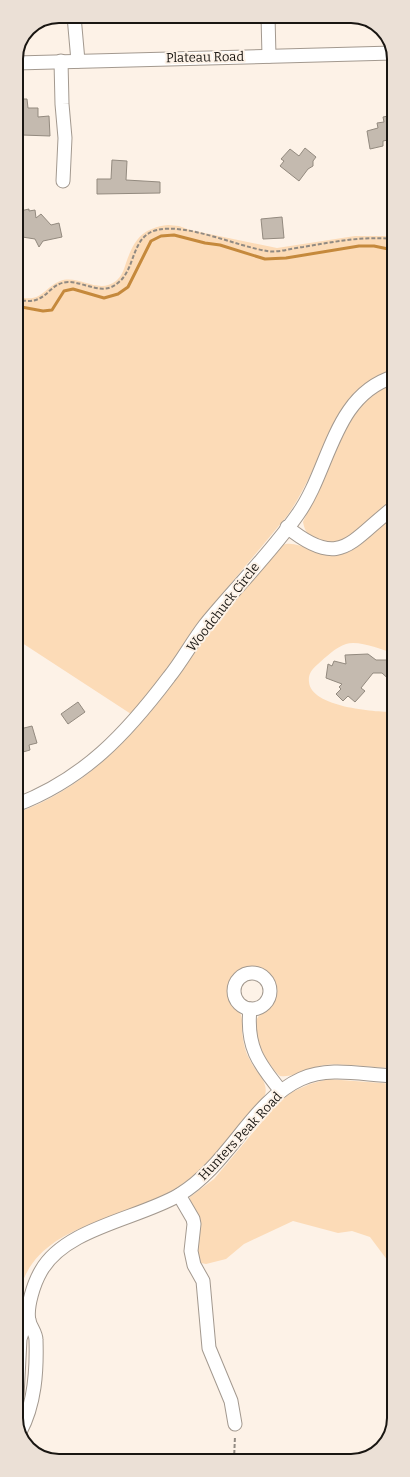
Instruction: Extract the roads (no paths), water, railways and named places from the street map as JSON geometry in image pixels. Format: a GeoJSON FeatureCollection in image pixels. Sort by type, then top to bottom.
{"type":"FeatureCollection","features":[{"type":"Feature","properties":{"kind":"street"},"geometry":{"type":"LineString","coordinates":[[75,23],[78,61]]}},
{"type":"Feature","properties":{"kind":"street"},"geometry":{"type":"LineString","coordinates":[[268,23],[269,56]]}},
{"type":"Feature","properties":{"kind":"street","name":"Plateau Road"},"geometry":{"type":"LineString","coordinates":[[23,63],[386,53]]}},
{"type":"Feature","properties":{"kind":"street"},"geometry":{"type":"LineString","coordinates":[[61,61],[62,104],[65,138],[63,181]]}},
{"type":"Feature","properties":{"kind":"street","name":"Woodchuck Circle"},"geometry":{"type":"LineString","coordinates":[[23,802],[41,795],[70,779],[108,748],[161,688],[204,626],[287,527],[305,503],[351,407],[371,388],[387,380]]}},
{"type":"Feature","properties":{"kind":"street"},"geometry":{"type":"LineString","coordinates":[[287,527],[308,543],[318,548],[339,549],[357,540],[387,513]]}},
{"type":"Feature","properties":{"kind":"street"},"geometry":{"type":"LineString","coordinates":[[250,1009],[249,1031],[254,1054],[281,1091]]}},
{"type":"Feature","properties":{"kind":"street","name":"Hunters Peak Road"},"geometry":{"type":"LineString","coordinates":[[23,1329],[29,1320],[34,1284],[52,1256],[76,1238],[145,1211],[179,1194],[210,1171],[265,1106],[281,1091],[301,1079],[328,1072],[387,1076]]}},
{"type":"Feature","properties":{"kind":"street"},"geometry":{"type":"LineString","coordinates":[[179,1194],[193,1218],[194,1224],[191,1250],[194,1265],[203,1281],[209,1348],[231,1401],[235,1424]]}},
{"type":"Feature","properties":{"kind":"street","name":"Hunters Peak Road"},"geometry":{"type":"LineString","coordinates":[[24,1423],[32,1401],[35,1374],[36,1340],[29,1320]]}},
{"type":"Feature","properties":{"kind":"street"},"geometry":{"type":"LineString","coordinates":[[23,1374],[35,1374]]}},
{"type":"Feature","properties":{"kind":"waterway"},"geometry":{"type":"LineString","coordinates":[[23,307],[43,311],[52,310],[64,291],[73,289],[104,298],[118,294],[128,287],[151,241],[161,236],[174,235],[205,243],[220,245],[265,259],[286,258],[359,246],[374,246],[387,249]]}}]}
